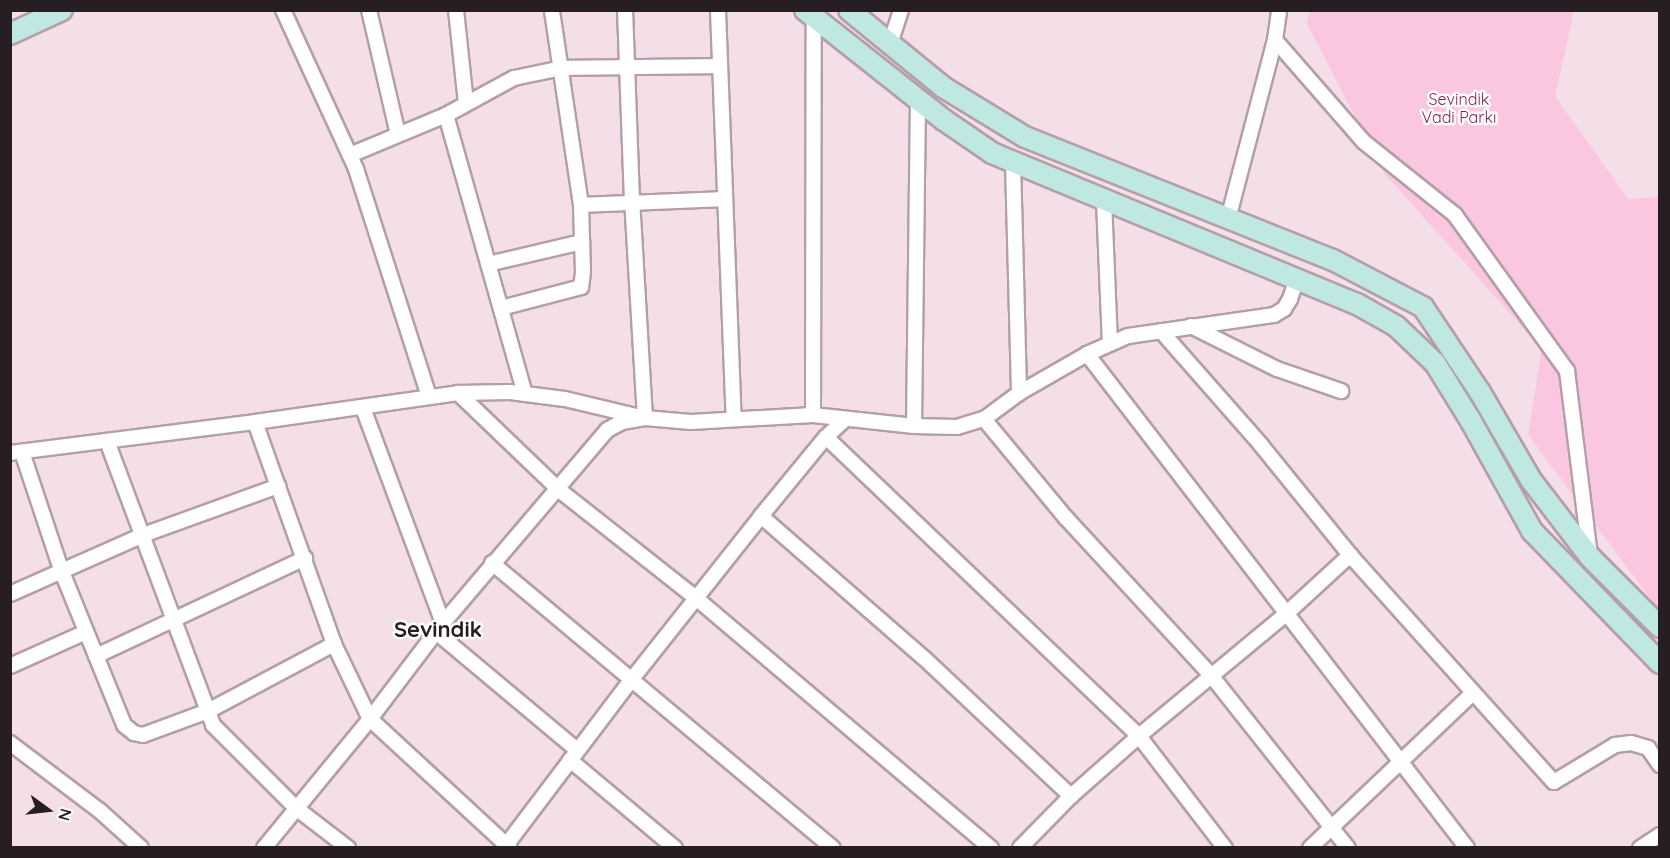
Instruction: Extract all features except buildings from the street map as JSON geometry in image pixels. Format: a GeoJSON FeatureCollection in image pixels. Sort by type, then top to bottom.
{"type":"FeatureCollection","features":[{"type":"Feature","properties":{"kind":"main road"},"geometry":{"type":"LineString","coordinates":[[10,34],[62,10]]}},
{"type":"Feature","properties":{"kind":"main road"},"geometry":{"type":"LineString","coordinates":[[849,10],[943,87],[1025,137],[1333,260],[1423,307],[1480,392],[1531,480],[1590,557],[1659,627]]}},
{"type":"Feature","properties":{"kind":"main road"},"geometry":{"type":"LineString","coordinates":[[810,14],[944,120],[992,153],[1357,304],[1396,326],[1435,363],[1532,531],[1659,663]]}},
{"type":"Feature","properties":{"kind":"street"},"geometry":{"type":"LineString","coordinates":[[283,10],[350,155],[429,396]]}},
{"type":"Feature","properties":{"kind":"street"},"geometry":{"type":"LineString","coordinates":[[369,10],[398,135]]}},
{"type":"Feature","properties":{"kind":"street"},"geometry":{"type":"LineString","coordinates":[[456,10],[466,103]]}},
{"type":"Feature","properties":{"kind":"street"},"geometry":{"type":"LineString","coordinates":[[501,308],[581,287],[584,272],[580,205],[552,10]]}},
{"type":"Feature","properties":{"kind":"street"},"geometry":{"type":"LineString","coordinates":[[625,10],[632,201],[645,418]]}},
{"type":"Feature","properties":{"kind":"street"},"geometry":{"type":"LineString","coordinates":[[718,10],[718,66],[734,419]]}},
{"type":"Feature","properties":{"kind":"street"},"geometry":{"type":"LineString","coordinates":[[890,44],[901,10]]}},
{"type":"Feature","properties":{"kind":"street"},"geometry":{"type":"LineString","coordinates":[[1228,219],[1275,40],[1280,10]]}},
{"type":"Feature","properties":{"kind":"street"},"geometry":{"type":"LineString","coordinates":[[810,14],[813,416]]}},
{"type":"Feature","properties":{"kind":"street"},"geometry":{"type":"LineString","coordinates":[[1275,40],[1364,142],[1455,215],[1567,371],[1590,557]]}},
{"type":"Feature","properties":{"kind":"street"},"geometry":{"type":"LineString","coordinates":[[350,155],[446,115],[513,78],[562,68],[718,66]]}},
{"type":"Feature","properties":{"kind":"street"},"geometry":{"type":"LineString","coordinates":[[914,426],[918,99]]}},
{"type":"Feature","properties":{"kind":"street"},"geometry":{"type":"LineString","coordinates":[[446,115],[525,394]]}},
{"type":"Feature","properties":{"kind":"street"},"geometry":{"type":"LineString","coordinates":[[1013,162],[1019,393]]}},
{"type":"Feature","properties":{"kind":"street"},"geometry":{"type":"LineString","coordinates":[[580,205],[632,201],[725,199]]}},
{"type":"Feature","properties":{"kind":"street"},"geometry":{"type":"LineString","coordinates":[[1104,201],[1110,343]]}},
{"type":"Feature","properties":{"kind":"street"},"geometry":{"type":"LineString","coordinates":[[488,264],[582,242]]}},
{"type":"Feature","properties":{"kind":"street"},"geometry":{"type":"LineString","coordinates":[[334,644],[208,711],[143,735],[134,734],[124,725],[16,452],[255,423],[458,393],[525,394],[565,399],[645,418],[690,422],[813,416],[914,426],[957,427],[984,419],[1019,393],[1087,354],[1128,336],[1274,315],[1284,309],[1290,299],[1296,279]]}},
{"type":"Feature","properties":{"kind":"street"},"geometry":{"type":"LineString","coordinates":[[1191,326],[1277,369],[1341,391]]}},
{"type":"Feature","properties":{"kind":"street"},"geometry":{"type":"LineString","coordinates":[[1161,331],[1261,445],[1350,555],[1554,782],[1615,745],[1631,743],[1648,748],[1659,765]]}},
{"type":"Feature","properties":{"kind":"street"},"geometry":{"type":"LineString","coordinates":[[1087,354],[1467,848]]}},
{"type":"Feature","properties":{"kind":"street"},"geometry":{"type":"LineString","coordinates":[[458,393],[558,489],[696,598],[991,848]]}},
{"type":"Feature","properties":{"kind":"street"},"geometry":{"type":"LineString","coordinates":[[363,408],[439,627],[675,848]]}},
{"type":"Feature","properties":{"kind":"street"},"geometry":{"type":"LineString","coordinates":[[264,848],[370,719],[439,627],[607,430],[622,422],[645,418]]}},
{"type":"Feature","properties":{"kind":"street"},"geometry":{"type":"LineString","coordinates":[[255,423],[334,644],[370,719],[507,846],[632,679],[760,516],[826,437],[845,419]]}},
{"type":"Feature","properties":{"kind":"street"},"geometry":{"type":"LineString","coordinates":[[984,419],[1066,518],[1210,674],[1348,848]]}},
{"type":"Feature","properties":{"kind":"street"},"geometry":{"type":"LineString","coordinates":[[826,437],[1139,736],[1225,848]]}},
{"type":"Feature","properties":{"kind":"street"},"geometry":{"type":"LineString","coordinates":[[107,441],[213,725],[296,808],[348,848]]}},
{"type":"Feature","properties":{"kind":"street"},"geometry":{"type":"LineString","coordinates":[[10,594],[143,535],[278,486]]}},
{"type":"Feature","properties":{"kind":"street"},"geometry":{"type":"LineString","coordinates":[[760,516],[924,658],[1071,796]]}},
{"type":"Feature","properties":{"kind":"street"},"geometry":{"type":"LineString","coordinates":[[1020,848],[1071,796],[1210,674],[1287,613],[1350,555]]}},
{"type":"Feature","properties":{"kind":"street"},"geometry":{"type":"LineString","coordinates":[[96,656],[175,621],[305,558]]}},
{"type":"Feature","properties":{"kind":"street"},"geometry":{"type":"LineString","coordinates":[[492,563],[833,848]]}},
{"type":"Feature","properties":{"kind":"street"},"geometry":{"type":"LineString","coordinates":[[10,666],[86,632]]}},
{"type":"Feature","properties":{"kind":"street"},"geometry":{"type":"LineString","coordinates":[[1310,848],[1473,693]]}},
{"type":"Feature","properties":{"kind":"street"},"geometry":{"type":"LineString","coordinates":[[10,742],[100,811],[141,848]]}},
{"type":"Feature","properties":{"kind":"street"},"geometry":{"type":"LineString","coordinates":[[1640,848],[1659,835]]}},
{"type":"Feature","properties":{"kind":"green space","name":"Sevindik Vadi Parkı"},"geometry":{"type":"Polygon","coordinates":[[[1309,11],[1574,11],[1555,96],[1628,199],[1659,197],[1659,610],[1528,435],[1542,349],[1385,174],[1307,24],[1309,11]]]}},
{"type":"Feature","properties":{"kind":"district","name":"Sevindik"},"geometry":{"type":"Point","coordinates":[438,630]}}]}
